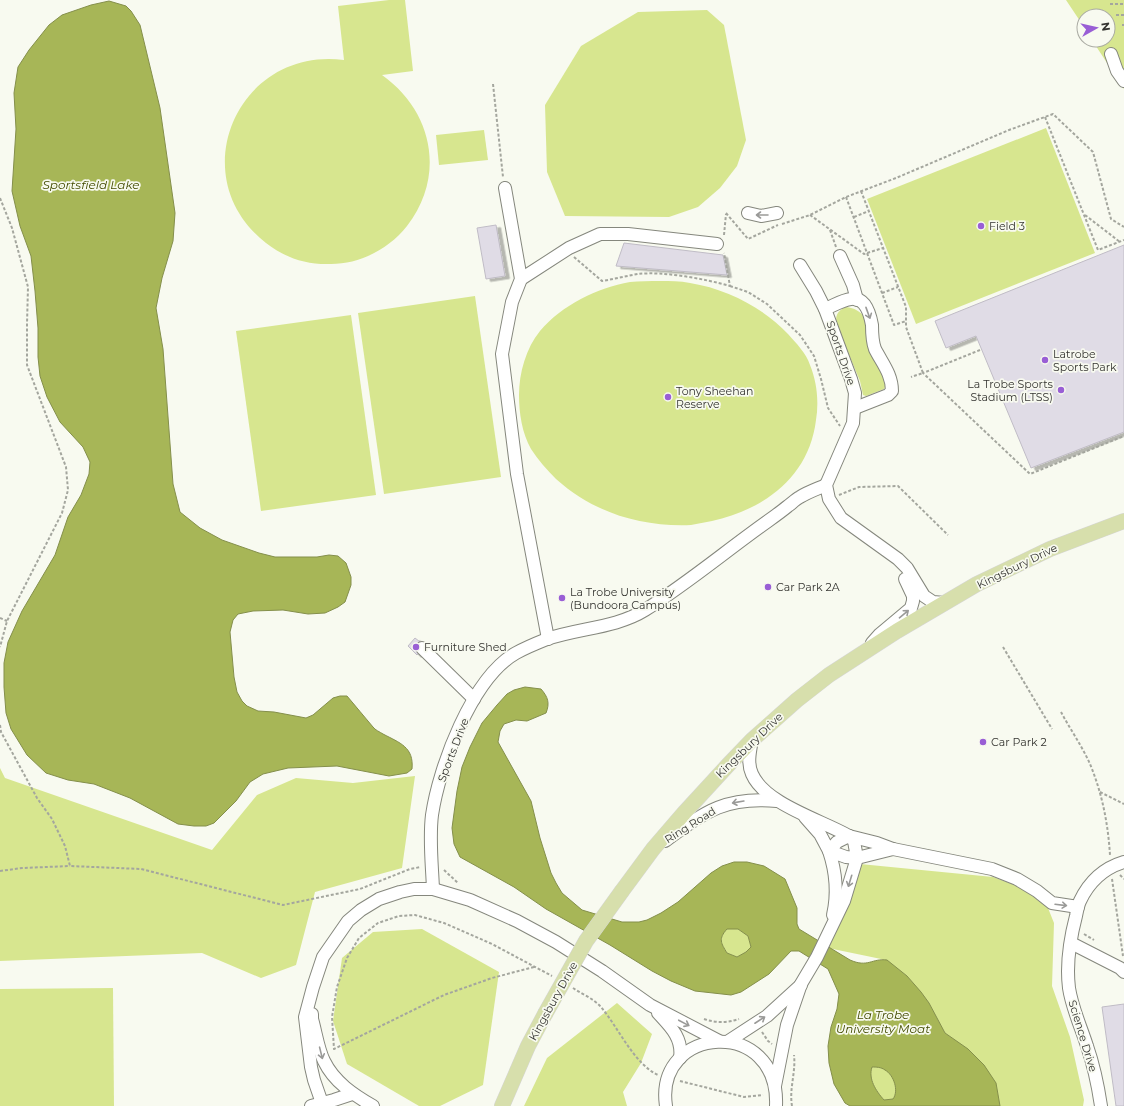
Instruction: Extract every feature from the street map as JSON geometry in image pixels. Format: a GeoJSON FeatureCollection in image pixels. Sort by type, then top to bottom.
{"type":"FeatureCollection","features":[{"type":"Feature","properties":{"kind":"main road","name":"Kingsbury Drive"},"geometry":{"type":"LineString","coordinates":[[502,1106],[528,1046],[586,941],[653,849],[694,802],[752,740],[797,700],[829,675],[866,650],[944,603],[977,584],[1050,549],[1124,521]]}},
{"type":"Feature","properties":{"kind":"street"},"geometry":{"type":"LineString","coordinates":[[1110,54],[1117,71],[1124,81]]}},
{"type":"Feature","properties":{"kind":"street"},"geometry":{"type":"LineString","coordinates":[[505,188],[521,279],[512,302],[502,354],[517,474],[543,641]]}},
{"type":"Feature","properties":{"kind":"street"},"geometry":{"type":"LineString","coordinates":[[748,213],[761,216],[777,213]]}},
{"type":"Feature","properties":{"kind":"street"},"geometry":{"type":"LineString","coordinates":[[521,279],[566,250],[600,234],[628,234],[721,244]]}},
{"type":"Feature","properties":{"kind":"street"},"geometry":{"type":"LineString","coordinates":[[840,256],[853,285],[857,300],[866,307],[870,316],[872,338],[875,348],[892,383],[892,391],[888,395],[854,408]]}},
{"type":"Feature","properties":{"kind":"street"},"geometry":{"type":"LineString","coordinates":[[800,265],[825,309]]}},
{"type":"Feature","properties":{"kind":"street","name":"Sports Drive"},"geometry":{"type":"LineString","coordinates":[[433,889],[431,845],[432,816],[436,794],[454,741],[474,698],[499,666],[516,653],[543,641],[609,624],[636,615],[694,576],[800,497],[826,485],[853,423],[855,393],[825,309],[851,299],[857,300]]}},
{"type":"Feature","properties":{"kind":"street"},"geometry":{"type":"LineString","coordinates":[[826,485],[829,499],[840,518],[898,559],[907,568],[924,596],[933,602],[944,603]]}},
{"type":"Feature","properties":{"kind":"street"},"geometry":{"type":"LineString","coordinates":[[866,650],[880,634],[906,613],[913,604],[911,592],[890,554]]}},
{"type":"Feature","properties":{"kind":"street"},"geometry":{"type":"LineString","coordinates":[[422,648],[474,698]]}},
{"type":"Feature","properties":{"kind":"street","name":"Ring Road"},"geometry":{"type":"LineString","coordinates":[[752,740],[749,760],[752,773],[757,782],[777,801],[849,836],[877,843],[893,849],[992,869],[1017,879],[1055,904],[1078,907]]}},
{"type":"Feature","properties":{"kind":"street","name":"Ring Road"},"geometry":{"type":"LineString","coordinates":[[653,849],[709,811],[726,804],[761,799],[777,801]]}},
{"type":"Feature","properties":{"kind":"street","name":"Ring Road"},"geometry":{"type":"LineString","coordinates":[[803,814],[820,834],[834,864],[836,892],[835,908],[829,932]]}},
{"type":"Feature","properties":{"kind":"street"},"geometry":{"type":"LineString","coordinates":[[857,858],[854,841],[849,836],[837,842],[829,851],[846,857],[857,858],[893,849]]}},
{"type":"Feature","properties":{"kind":"street","name":"Ring Road"},"geometry":{"type":"LineString","coordinates":[[776,1089],[787,1025],[802,984],[844,901],[857,858]]}},
{"type":"Feature","properties":{"kind":"street","name":"Science Drive"},"geometry":{"type":"LineString","coordinates":[[1101,1106],[1094,1067],[1075,1012],[1070,989],[1068,966],[1070,942],[1079,902],[1094,879],[1111,867],[1124,862]]}},
{"type":"Feature","properties":{"kind":"street"},"geometry":{"type":"LineString","coordinates":[[352,1094],[319,1105],[311,1066],[305,1017],[323,957],[348,921],[361,910],[379,899],[400,892],[414,889],[433,889],[470,900],[517,921],[556,942],[602,971],[650,1005],[723,1041],[741,1045],[753,1052],[763,1061],[771,1073],[776,1089],[776,1106]]}},
{"type":"Feature","properties":{"kind":"street"},"geometry":{"type":"LineString","coordinates":[[1070,942],[1120,968],[1124,972]]}},
{"type":"Feature","properties":{"kind":"street","name":"Ring Road"},"geometry":{"type":"LineString","coordinates":[[723,1041],[767,1016],[802,984]]}},
{"type":"Feature","properties":{"kind":"street"},"geometry":{"type":"LineString","coordinates":[[313,987],[312,1019],[323,1060],[338,1081],[352,1094],[373,1106]]}},
{"type":"Feature","properties":{"kind":"street"},"geometry":{"type":"LineString","coordinates":[[650,1005],[672,1028],[678,1038],[681,1052],[680,1058]]}},
{"type":"Feature","properties":{"kind":"street"},"geometry":{"type":"LineString","coordinates":[[666,1106],[664,1096],[668,1078],[673,1067],[680,1058],[692,1049],[705,1043],[723,1041]]}},
{"type":"Feature","properties":{"kind":"street","name":"Science Drive"},"geometry":{"type":"LineString","coordinates":[[1097,1106],[1098,1088]]}},
{"type":"Feature","properties":{"kind":"path"},"geometry":{"type":"LineString","coordinates":[[1110,4],[1124,4]]}},
{"type":"Feature","properties":{"kind":"path"},"geometry":{"type":"LineString","coordinates":[[1116,15],[1124,15]]}},
{"type":"Feature","properties":{"kind":"path"},"geometry":{"type":"LineString","coordinates":[[493,84],[505,188]]}},
{"type":"Feature","properties":{"kind":"path"},"geometry":{"type":"LineString","coordinates":[[730,286],[721,244],[726,213],[748,239],[780,225],[810,215],[846,197],[1009,130],[1053,114],[1093,152],[1111,219],[1124,227]]}},
{"type":"Feature","properties":{"kind":"path"},"geometry":{"type":"LineString","coordinates":[[1045,117],[1098,250],[1124,240]]}},
{"type":"Feature","properties":{"kind":"path"},"geometry":{"type":"LineString","coordinates":[[861,191],[906,306],[906,328],[923,372],[1030,474],[1124,436]]}},
{"type":"Feature","properties":{"kind":"path"},"geometry":{"type":"LineString","coordinates":[[846,197],[894,325],[906,321]]}},
{"type":"Feature","properties":{"kind":"path"},"geometry":{"type":"LineString","coordinates":[[0,198],[12,228],[28,287],[26,324],[27,365],[66,467],[68,490],[62,513],[7,621],[0,647]]}},
{"type":"Feature","properties":{"kind":"path"},"geometry":{"type":"LineString","coordinates":[[854,217],[869,211]]}},
{"type":"Feature","properties":{"kind":"path"},"geometry":{"type":"LineString","coordinates":[[810,215],[864,254],[883,248]]}},
{"type":"Feature","properties":{"kind":"path"},"geometry":{"type":"LineString","coordinates":[[1084,215],[1120,242]]}},
{"type":"Feature","properties":{"kind":"path"},"geometry":{"type":"LineString","coordinates":[[830,229],[840,256]]}},
{"type":"Feature","properties":{"kind":"path"},"geometry":{"type":"LineString","coordinates":[[566,250],[602,281],[640,274],[666,275],[706,280],[748,292],[767,304],[800,334],[814,356],[822,380],[828,408],[838,424],[849,434]]}},
{"type":"Feature","properties":{"kind":"path"},"geometry":{"type":"LineString","coordinates":[[882,293],[898,287]]}},
{"type":"Feature","properties":{"kind":"path"},"geometry":{"type":"LineString","coordinates":[[912,377],[980,350]]}},
{"type":"Feature","properties":{"kind":"path"},"geometry":{"type":"LineString","coordinates":[[829,499],[859,487],[898,486],[948,535]]}},
{"type":"Feature","properties":{"kind":"path"},"geometry":{"type":"LineString","coordinates":[[0,618],[7,621]]}},
{"type":"Feature","properties":{"kind":"path"},"geometry":{"type":"LineString","coordinates":[[1003,647],[1052,729]]}},
{"type":"Feature","properties":{"kind":"path"},"geometry":{"type":"LineString","coordinates":[[1061,712],[1090,764],[1102,800],[1109,833],[1111,867],[1124,961]]}},
{"type":"Feature","properties":{"kind":"path"},"geometry":{"type":"LineString","coordinates":[[0,725],[1,732],[37,798],[52,819],[65,846],[70,866]]}},
{"type":"Feature","properties":{"kind":"path"},"geometry":{"type":"LineString","coordinates":[[1099,792],[1124,804]]}},
{"type":"Feature","properties":{"kind":"path"},"geometry":{"type":"LineString","coordinates":[[0,871],[22,868],[70,866],[141,869],[283,905],[360,889],[410,869],[432,866]]}},
{"type":"Feature","properties":{"kind":"path"},"geometry":{"type":"LineString","coordinates":[[1111,867],[1124,879]]}},
{"type":"Feature","properties":{"kind":"path"},"geometry":{"type":"LineString","coordinates":[[534,967],[492,978],[444,995],[334,1050],[332,1017],[337,987],[347,958],[358,938],[378,923],[399,916],[415,914],[450,926],[492,944],[553,977]]}},
{"type":"Feature","properties":{"kind":"path"},"geometry":{"type":"LineString","coordinates":[[572,988],[590,998],[600,1006],[641,1063],[652,1072],[668,1078],[744,1097],[776,1089]]}},
{"type":"Feature","properties":{"kind":"shaded area"},"geometry":{"type":"Polygon","coordinates":[[[389,0],[405,0],[413,71],[382,75],[399,90],[413,107],[423,125],[428,145],[430,166],[427,186],[419,207],[407,226],[392,242],[373,254],[353,261],[331,264],[297,260],[281,253],[266,243],[241,216],[227,185],[225,152],[233,122],[250,94],[275,73],[307,61],[344,60],[338,6],[389,0]]]}},
{"type":"Feature","properties":{"kind":"shaded area"},"geometry":{"type":"Polygon","coordinates":[[[1066,0],[1124,0],[1124,89],[1097,48],[1116,48],[1116,8],[1076,8],[1076,15],[1066,0]]]}},
{"type":"Feature","properties":{"kind":"shaded area"},"geometry":{"type":"Polygon","coordinates":[[[707,10],[724,25],[746,140],[737,166],[720,188],[698,207],[669,217],[565,216],[547,172],[545,105],[581,46],[638,12],[707,10]]]}},
{"type":"Feature","properties":{"kind":"shaded area","name":"Field 3"},"geometry":{"type":"Polygon","coordinates":[[[1046,128],[1095,253],[916,324],[867,199],[1046,128]]]}},
{"type":"Feature","properties":{"kind":"shaded area"},"geometry":{"type":"Polygon","coordinates":[[[484,130],[488,160],[439,165],[436,135],[484,130]]]}},
{"type":"Feature","properties":{"kind":"shaded area","name":"Tony Sheehan Reserve"},"geometry":{"type":"Polygon","coordinates":[[[641,281],[686,282],[717,290],[743,301],[767,315],[788,334],[803,352],[812,372],[817,392],[817,413],[812,440],[804,458],[794,474],[766,499],[750,508],[731,516],[691,525],[654,523],[619,516],[586,501],[571,491],[556,479],[531,449],[523,430],[519,402],[520,378],[527,353],[540,331],[559,313],[593,293],[618,285],[641,281]]]}},
{"type":"Feature","properties":{"kind":"shaded area"},"geometry":{"type":"Polygon","coordinates":[[[475,296],[501,477],[384,494],[358,313],[475,296]]]}},
{"type":"Feature","properties":{"kind":"shaded area"},"geometry":{"type":"Polygon","coordinates":[[[846,307],[857,310],[865,317],[886,385],[884,389],[866,396],[863,395],[860,381],[837,326],[836,320],[838,312],[846,307]]]}},
{"type":"Feature","properties":{"kind":"shaded area"},"geometry":{"type":"Polygon","coordinates":[[[351,315],[376,495],[261,511],[236,331],[351,315]]]}},
{"type":"Feature","properties":{"kind":"shaded area"},"geometry":{"type":"Polygon","coordinates":[[[0,768],[5,778],[212,850],[257,795],[296,778],[353,783],[415,776],[402,868],[315,892],[296,965],[261,978],[202,953],[0,961],[0,768]]]}},
{"type":"Feature","properties":{"kind":"shaded area"},"geometry":{"type":"Polygon","coordinates":[[[860,864],[993,877],[1015,885],[1035,897],[1048,908],[1054,923],[1052,986],[1070,1037],[1084,1100],[1083,1106],[1000,1106],[999,1101],[968,1050],[945,1033],[929,1003],[907,976],[886,960],[828,948],[860,864]]]}},
{"type":"Feature","properties":{"kind":"shaded area"},"geometry":{"type":"Polygon","coordinates":[[[422,929],[499,972],[483,1085],[440,1106],[419,1106],[347,1064],[333,1021],[342,958],[373,932],[422,929]]]}},
{"type":"Feature","properties":{"kind":"shaded area"},"geometry":{"type":"Polygon","coordinates":[[[727,929],[738,929],[748,936],[751,947],[737,957],[727,953],[721,938],[727,929]]]}},
{"type":"Feature","properties":{"kind":"shaded area"},"geometry":{"type":"Polygon","coordinates":[[[113,988],[114,1106],[0,1106],[0,989],[113,988]]]}},
{"type":"Feature","properties":{"kind":"shaded area"},"geometry":{"type":"Polygon","coordinates":[[[617,1003],[652,1034],[641,1063],[623,1092],[627,1106],[524,1106],[547,1058],[617,1003]]]}},
{"type":"Feature","properties":{"kind":"shaded area"},"geometry":{"type":"Polygon","coordinates":[[[872,1067],[880,1067],[885,1069],[891,1075],[895,1083],[896,1092],[893,1099],[884,1100],[878,1093],[871,1076],[872,1067]]]}},
{"type":"Feature","properties":{"kind":"water","name":"Sportsfield Lake"},"geometry":{"type":"Polygon","coordinates":[[[109,1],[126,6],[140,25],[160,108],[175,213],[173,241],[162,278],[156,308],[163,349],[173,484],[180,512],[200,528],[222,540],[259,553],[275,557],[338,556],[346,563],[351,577],[351,585],[345,602],[325,613],[308,614],[283,610],[253,611],[238,614],[233,620],[230,632],[234,677],[237,692],[247,706],[258,711],[274,712],[306,718],[313,715],[333,698],[347,696],[375,729],[405,747],[411,756],[412,762],[412,769],[407,773],[389,776],[337,766],[288,768],[263,774],[250,782],[236,801],[214,823],[206,826],[178,824],[130,798],[94,784],[68,780],[46,773],[27,755],[11,729],[6,713],[4,663],[8,642],[22,611],[55,555],[68,517],[81,495],[89,474],[90,462],[83,447],[60,422],[47,397],[40,376],[38,357],[38,328],[31,256],[20,226],[12,191],[16,129],[14,93],[18,67],[29,50],[49,25],[62,15],[91,5],[109,1]]]}},
{"type":"Feature","properties":{"kind":"water","name":"La Trobe University Moat"},"geometry":{"type":"Polygon","coordinates":[[[525,687],[541,689],[548,700],[546,713],[527,721],[516,720],[504,724],[500,731],[498,742],[531,801],[540,838],[551,873],[562,893],[582,910],[622,922],[639,922],[661,913],[678,902],[711,873],[722,866],[734,862],[747,862],[764,866],[785,879],[797,908],[797,924],[799,929],[850,960],[866,963],[877,960],[887,960],[907,976],[929,1003],[945,1033],[968,1049],[984,1065],[996,1083],[1000,1106],[850,1106],[845,1103],[834,1084],[829,1063],[828,1046],[839,994],[828,969],[799,951],[791,951],[769,974],[741,992],[731,995],[695,991],[652,971],[610,945],[546,909],[514,887],[460,857],[454,844],[452,828],[462,767],[482,723],[507,694],[525,687]],[[727,929],[721,938],[721,941],[727,953],[737,957],[751,947],[748,936],[738,929],[727,929]],[[872,1067],[871,1076],[878,1093],[884,1100],[893,1099],[896,1092],[893,1079],[888,1072],[882,1068],[872,1067]]]}},
{"type":"Feature","properties":{"kind":"building"},"geometry":{"type":"Polygon","coordinates":[[[496,225],[505,276],[486,279],[477,228],[496,225]]]}},
{"type":"Feature","properties":{"kind":"building"},"geometry":{"type":"Polygon","coordinates":[[[624,243],[723,255],[727,275],[616,266],[624,243]]]}},
{"type":"Feature","properties":{"kind":"building","name":"La Trobe Sports Stadium (LTSS)"},"geometry":{"type":"Polygon","coordinates":[[[1124,245],[1124,432],[1031,468],[976,336],[946,348],[935,321],[1124,245]]]}},
{"type":"Feature","properties":{"kind":"building","name":"Furniture Shed"},"geometry":{"type":"Polygon","coordinates":[[[415,638],[424,645],[417,655],[408,646],[415,638]]]}},
{"type":"Feature","properties":{"kind":"building"},"geometry":{"type":"Polygon","coordinates":[[[1124,1004],[1124,1106],[1116,1106],[1102,1007],[1124,1004]]]}},
{"type":"Feature","properties":{"kind":"place","name":"Field 3"},"geometry":{"type":"Point","coordinates":[981,226]}},
{"type":"Feature","properties":{"kind":"place","name":"Latrobe Sports Park"},"geometry":{"type":"Point","coordinates":[1045,360]}},
{"type":"Feature","properties":{"kind":"place","name":"La Trobe Sports Stadium (LTSS)"},"geometry":{"type":"Point","coordinates":[1061,390]}},
{"type":"Feature","properties":{"kind":"place","name":"Tony Sheehan Reserve"},"geometry":{"type":"Point","coordinates":[668,397]}},
{"type":"Feature","properties":{"kind":"place","name":"Car Park 2A"},"geometry":{"type":"Point","coordinates":[768,587]}},
{"type":"Feature","properties":{"kind":"place","name":"La Trobe University (Bundoora Campus)"},"geometry":{"type":"Point","coordinates":[562,598]}},
{"type":"Feature","properties":{"kind":"place","name":"Furniture Shed"},"geometry":{"type":"Point","coordinates":[416,647]}},
{"type":"Feature","properties":{"kind":"place","name":"Car Park 2"},"geometry":{"type":"Point","coordinates":[983,742]}}]}
